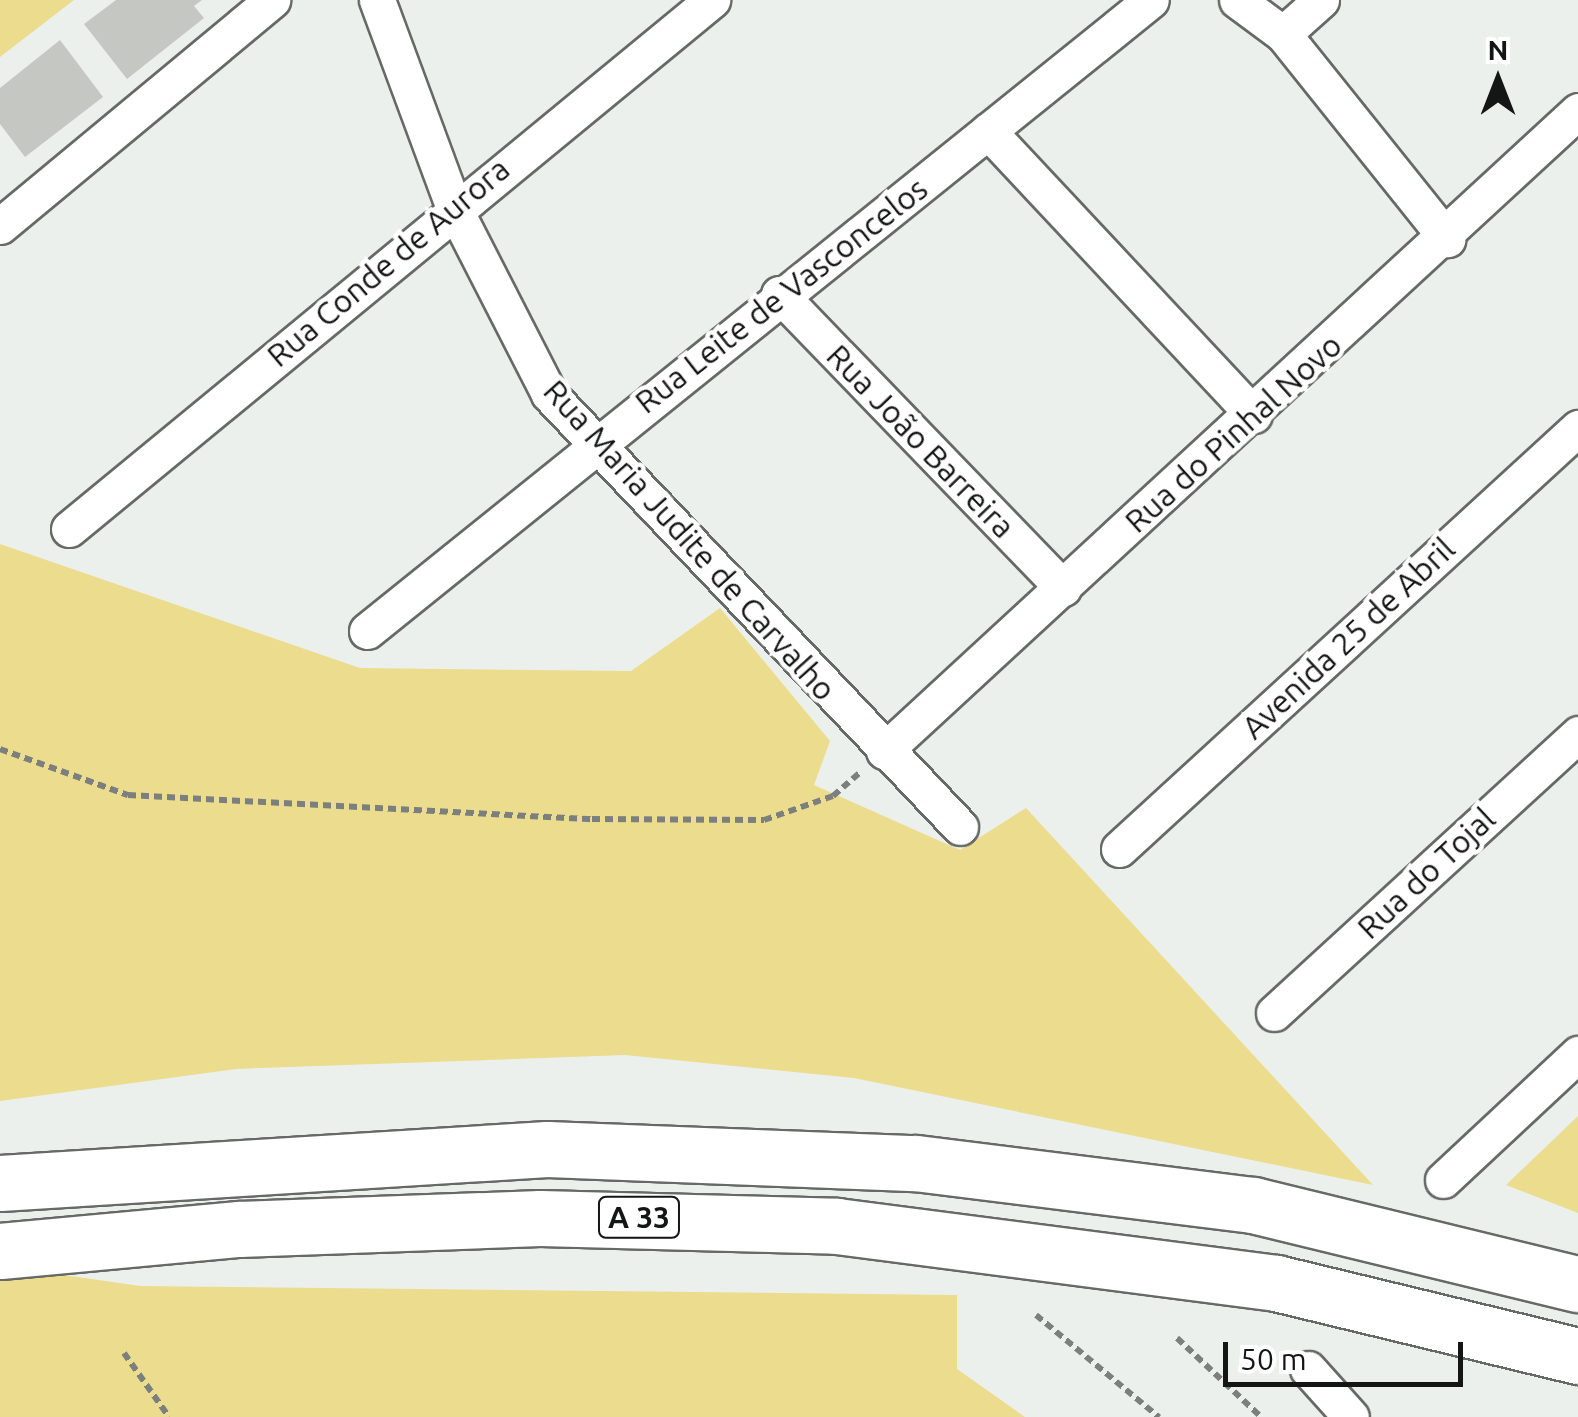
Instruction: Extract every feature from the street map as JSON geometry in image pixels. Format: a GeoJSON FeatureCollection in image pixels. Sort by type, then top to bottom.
{"type":"FeatureCollection","features":[{"type":"Feature","properties":{"kind":"highway","name":"A 33"},"geometry":{"type":"LineString","coordinates":[[0,1182],[547,1149],[916,1163],[1253,1205],[1578,1284]]}},
{"type":"Feature","properties":{"kind":"highway","name":"A 33"},"geometry":{"type":"LineString","coordinates":[[0,1251],[239,1229],[690,1217],[979,1240],[1276,1283],[1578,1356]]}},
{"type":"Feature","properties":{"kind":"street"},"geometry":{"type":"LineString","coordinates":[[0,226],[272,0]]}},
{"type":"Feature","properties":{"kind":"street","name":"Rua Maria Judite de Carvalho"},"geometry":{"type":"LineString","coordinates":[[377,0],[453,206],[549,394],[884,752],[960,827]]}},
{"type":"Feature","properties":{"kind":"street","name":"Rua Conde de Aurora"},"geometry":{"type":"LineString","coordinates":[[69,529],[453,206],[712,0]]}},
{"type":"Feature","properties":{"kind":"street","name":"Rua Leite de Vasconcelos"},"geometry":{"type":"LineString","coordinates":[[366,631],[779,294],[1151,0]]}},
{"type":"Feature","properties":{"kind":"street"},"geometry":{"type":"LineString","coordinates":[[1238,0],[1283,34],[1447,239]]}},
{"type":"Feature","properties":{"kind":"street"},"geometry":{"type":"LineString","coordinates":[[1283,34],[1321,0]]}},
{"type":"Feature","properties":{"kind":"street","name":"Rua do Pinhal Novo"},"geometry":{"type":"LineString","coordinates":[[884,752],[1447,239],[1578,111]]}},
{"type":"Feature","properties":{"kind":"street"},"geometry":{"type":"LineString","coordinates":[[988,131],[1254,415]]}},
{"type":"Feature","properties":{"kind":"street","name":"Rua João Barreira"},"geometry":{"type":"LineString","coordinates":[[779,294],[1063,588]]}},
{"type":"Feature","properties":{"kind":"street","name":"Avenida 25 de Abril"},"geometry":{"type":"LineString","coordinates":[[1119,849],[1578,428]]}},
{"type":"Feature","properties":{"kind":"street","name":"Rua do Tojal"},"geometry":{"type":"LineString","coordinates":[[1274,1012],[1578,734]]}},
{"type":"Feature","properties":{"kind":"street"},"geometry":{"type":"LineString","coordinates":[[1443,1180],[1578,1054]]}},
{"type":"Feature","properties":{"kind":"street"},"geometry":{"type":"LineString","coordinates":[[1308,1369],[1351,1417]]}},
{"type":"Feature","properties":{"kind":"path"},"geometry":{"type":"LineString","coordinates":[[0,749],[128,795],[764,820],[832,796],[884,752]]}},
{"type":"Feature","properties":{"kind":"path"},"geometry":{"type":"LineString","coordinates":[[1036,1315],[1159,1417]]}},
{"type":"Feature","properties":{"kind":"path"},"geometry":{"type":"LineString","coordinates":[[1177,1338],[1261,1417]]}},
{"type":"Feature","properties":{"kind":"path"},"geometry":{"type":"LineString","coordinates":[[124,1353],[169,1417]]}},
{"type":"Feature","properties":{"kind":"shaded area"},"geometry":{"type":"Polygon","coordinates":[[[0,0],[74,0],[0,57],[0,0]]]}},
{"type":"Feature","properties":{"kind":"shaded area"},"geometry":{"type":"Polygon","coordinates":[[[0,544],[360,668],[631,671],[720,608],[830,741],[814,785],[960,850],[1026,808],[1373,1185],[854,1078],[625,1055],[236,1069],[0,1101],[0,544]]]}},
{"type":"Feature","properties":{"kind":"shaded area"},"geometry":{"type":"Polygon","coordinates":[[[1578,1116],[1578,1213],[1506,1185],[1578,1116]]]}},
{"type":"Feature","properties":{"kind":"shaded area"},"geometry":{"type":"Polygon","coordinates":[[[36,1271],[140,1286],[957,1295],[957,1369],[1025,1417],[0,1417],[0,1275],[36,1271]]]}},
{"type":"Feature","properties":{"kind":"building"},"geometry":{"type":"Polygon","coordinates":[[[116,0],[202,0],[194,6],[204,18],[127,79],[84,24],[116,0]]]}},
{"type":"Feature","properties":{"kind":"building"},"geometry":{"type":"Polygon","coordinates":[[[60,40],[103,97],[25,157],[0,124],[0,88],[60,40]]]}}]}
